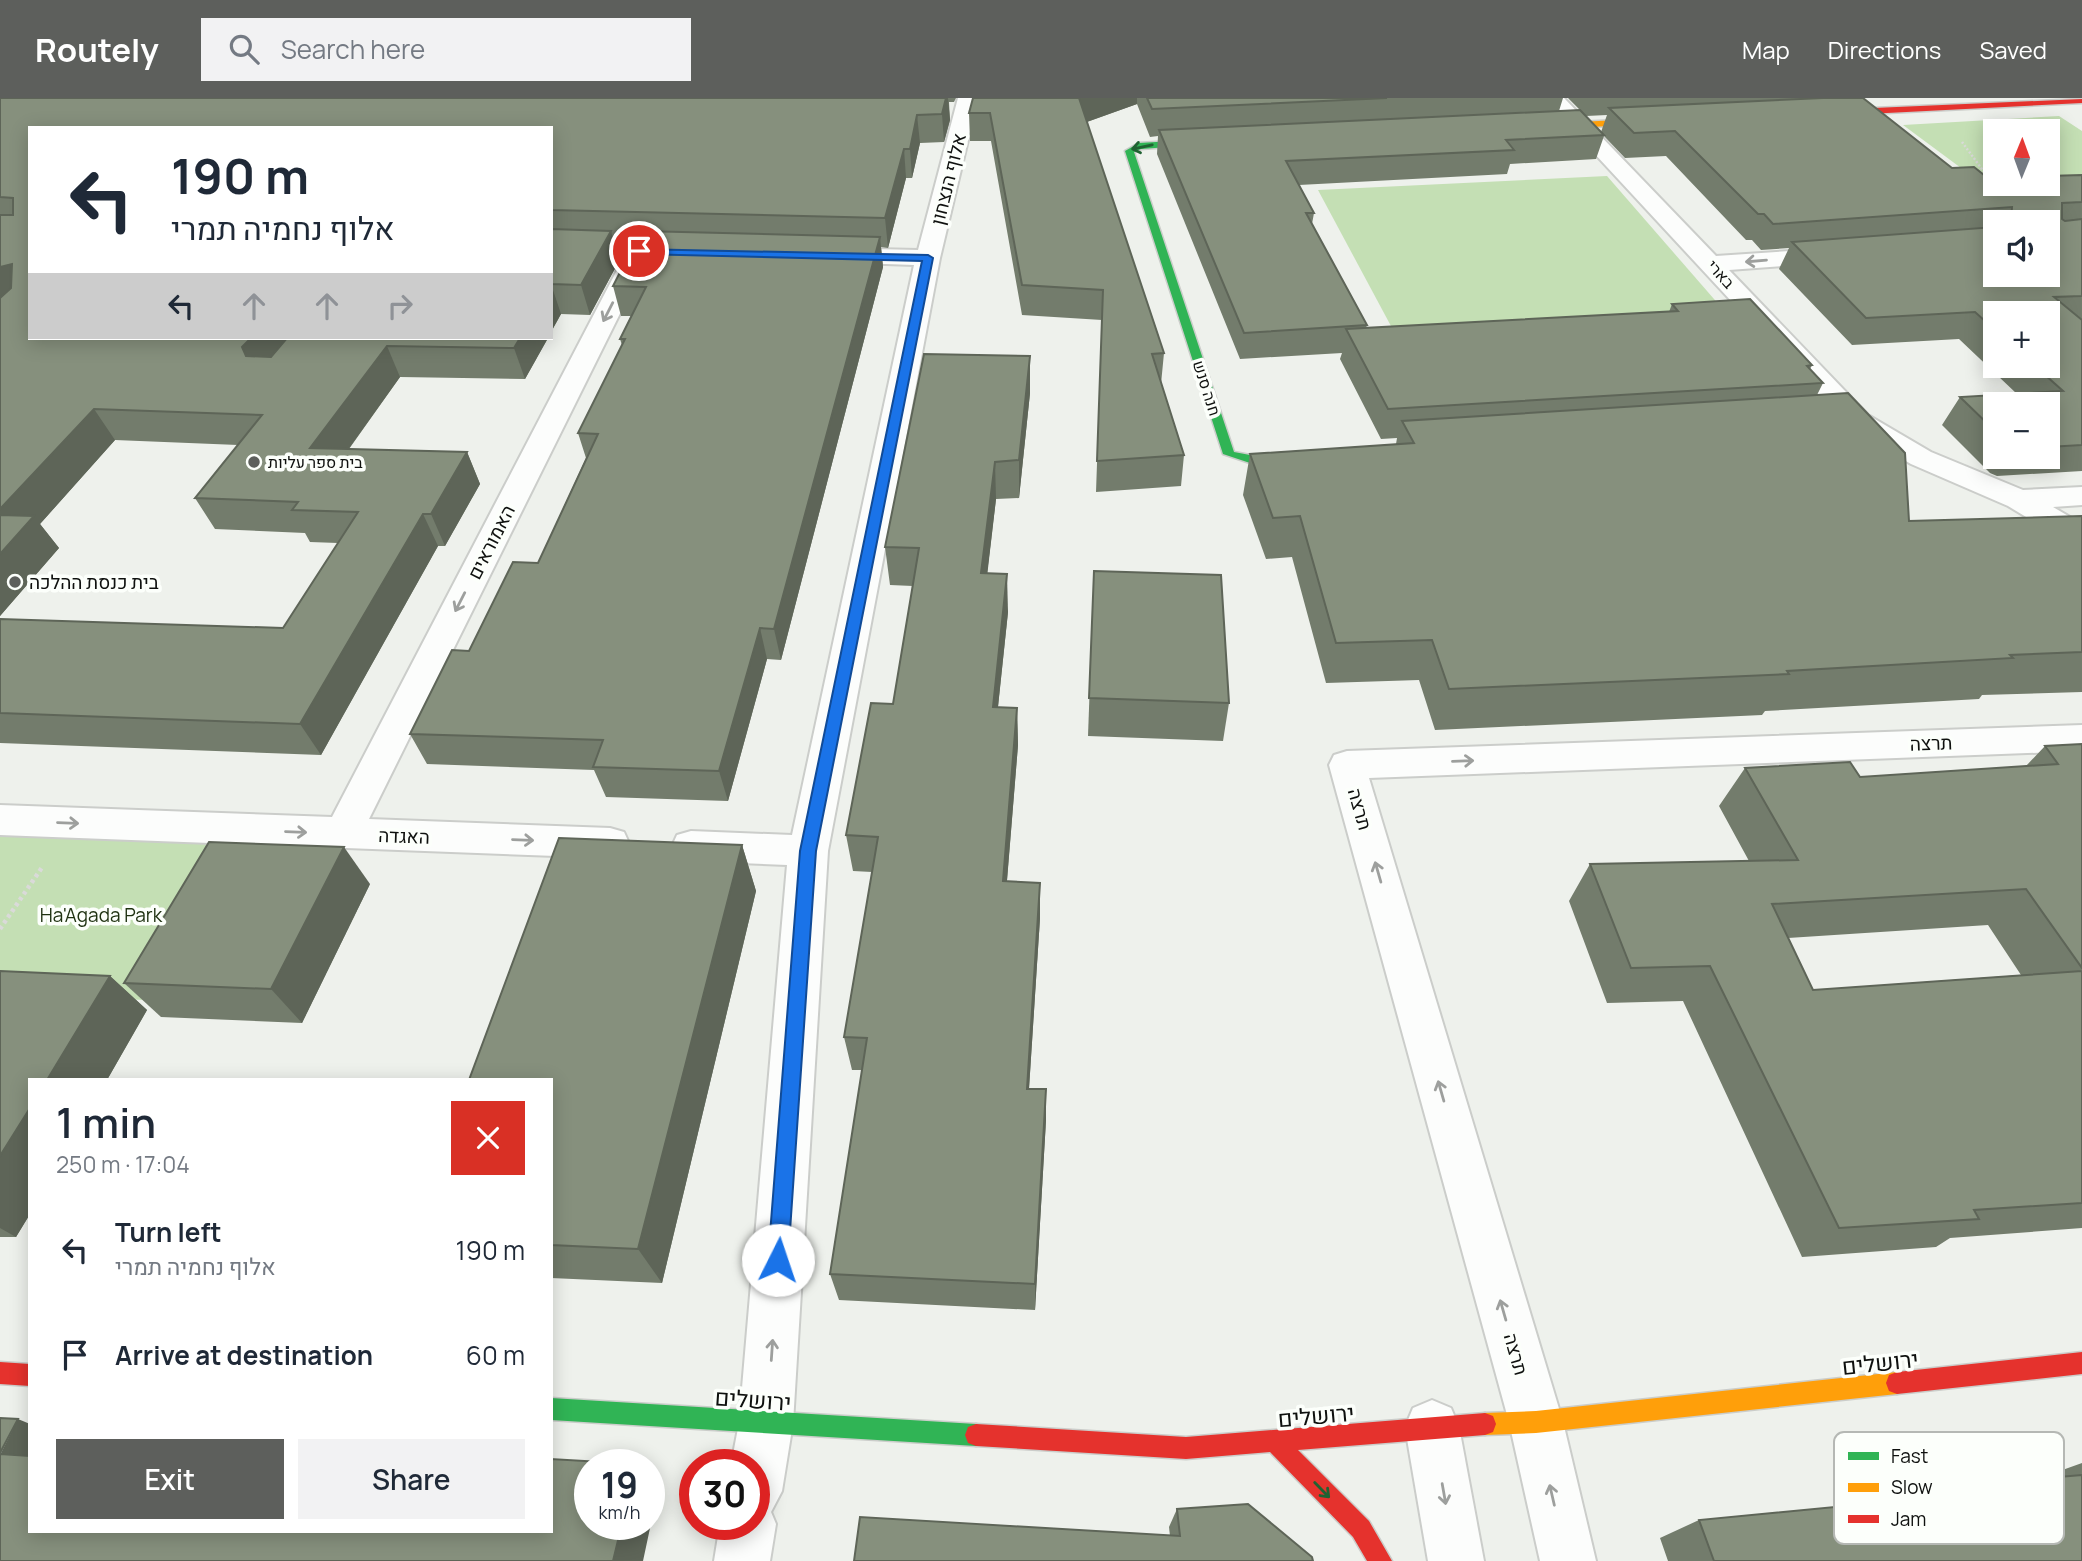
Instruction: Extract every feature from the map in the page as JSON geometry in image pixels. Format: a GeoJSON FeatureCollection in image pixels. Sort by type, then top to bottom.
{"type":"FeatureCollection","features":[{"type":"Feature","properties":{"kind":"street","name":"בארי"},"geometry":{"type":"LineString","coordinates":[[1553,98],[1858,421],[1921,458],[2020,499],[2082,537]]}},
{"type":"Feature","properties":{"kind":"street"},"geometry":{"type":"LineString","coordinates":[[1813,114],[2082,101]]}},
{"type":"Feature","properties":{"kind":"street","name":"אלוף הנצחון"},"geometry":{"type":"LineString","coordinates":[[761,1449],[766,1423],[808,851],[928,258],[958,146],[961,107]]}},
{"type":"Feature","properties":{"kind":"street"},"geometry":{"type":"LineString","coordinates":[[1522,128],[1674,120]]}},
{"type":"Feature","properties":{"kind":"street","name":"חנה סנש"},"geometry":{"type":"LineString","coordinates":[[1221,142],[1139,146],[1129,151],[1229,454],[1250,459],[1320,455]]}},
{"type":"Feature","properties":{"kind":"street","name":"האמוראים"},"geometry":{"type":"LineString","coordinates":[[343,833],[639,251]]}},
{"type":"Feature","properties":{"kind":"street"},"geometry":{"type":"LineString","coordinates":[[1712,264],[1860,253]]}},
{"type":"Feature","properties":{"kind":"street"},"geometry":{"type":"LineString","coordinates":[[804,255],[928,258]]}},
{"type":"Feature","properties":{"kind":"street"},"geometry":{"type":"LineString","coordinates":[[1830,423],[1858,421]]}},
{"type":"Feature","properties":{"kind":"street"},"geometry":{"type":"LineString","coordinates":[[2020,499],[2082,496]]}},
{"type":"Feature","properties":{"kind":"street","name":"תרצה"},"geometry":{"type":"LineString","coordinates":[[1568,1561],[1535,1422],[1347,765],[2082,737]]}},
{"type":"Feature","properties":{"kind":"street","name":"האגדה"},"geometry":{"type":"LineString","coordinates":[[0,820],[808,851]]}},
{"type":"Feature","properties":{"kind":"street","name":"ירושלים"},"geometry":{"type":"LineString","coordinates":[[553,1409],[1186,1448],[1432,1427],[1535,1422],[2082,1363]]}},
{"type":"Feature","properties":{"kind":"street"},"geometry":{"type":"LineString","coordinates":[[0,1373],[28,1375]]}},
{"type":"Feature","properties":{"kind":"street"},"geometry":{"type":"LineString","coordinates":[[1432,1427],[1456,1561]]}},
{"type":"Feature","properties":{"kind":"street"},"geometry":{"type":"LineString","coordinates":[[1274,1441],[1360,1529],[1380,1561]]}},
{"type":"Feature","properties":{"kind":"street"},"geometry":{"type":"LineString","coordinates":[[741,1561],[745,1540]]}},
{"type":"Feature","properties":{"kind":"path"},"geometry":{"type":"LineString","coordinates":[[1938,108],[1983,171]]}},
{"type":"Feature","properties":{"kind":"path"},"geometry":{"type":"LineString","coordinates":[[0,929],[72,823]]}},
{"type":"Feature","properties":{"kind":"green space"},"geometry":{"type":"Polygon","coordinates":[[[2059,116],[2082,131],[2082,182],[2060,183],[2060,119],[2007,119],[2059,116]]]}},
{"type":"Feature","properties":{"kind":"green space"},"geometry":{"type":"Polygon","coordinates":[[[1983,120],[1983,184],[1903,125],[1983,120]]]}},
{"type":"Feature","properties":{"kind":"green space"},"geometry":{"type":"Polygon","coordinates":[[[1607,176],[1734,322],[1399,341],[1318,190],[1607,176]]]}},
{"type":"Feature","properties":{"kind":"green space","name":"Ha'Agada Park"},"geometry":{"type":"Polygon","coordinates":[[[0,828],[242,836],[149,1000],[0,996],[0,828]]]}},
{"type":"Feature","properties":{"kind":"building"},"geometry":{"type":"Polygon","coordinates":[[[0,98],[946,98],[942,114],[917,115],[910,149],[904,149],[885,218],[553,210],[553,126],[28,126],[28,340],[249,340],[242,347],[246,356],[271,357],[285,340],[519,340],[514,348],[387,346],[310,448],[467,452],[431,514],[423,514],[300,724],[0,713],[0,619],[283,628],[358,512],[292,510],[298,502],[195,498],[262,415],[94,409],[0,509],[0,298],[11,288],[12,264],[0,267],[0,215],[13,215],[13,198],[0,197],[0,98]]]}},
{"type":"Feature","properties":{"kind":"building"},"geometry":{"type":"Polygon","coordinates":[[[973,98],[1079,98],[1164,353],[1152,354],[1184,455],[1097,461],[1103,290],[1022,285],[990,113],[969,113],[973,98]]]}},
{"type":"Feature","properties":{"kind":"building"},"geometry":{"type":"Polygon","coordinates":[[[1147,98],[1387,98],[1152,109],[1147,98]]]}},
{"type":"Feature","properties":{"kind":"building"},"geometry":{"type":"Polygon","coordinates":[[[1863,98],[1952,168],[1974,167],[1983,174],[1983,196],[2060,196],[2060,176],[2082,175],[2082,202],[2062,203],[2062,219],[2082,219],[2082,296],[2054,297],[2059,301],[1983,301],[1983,319],[1975,312],[1866,318],[1792,242],[1983,228],[1983,287],[2060,287],[2060,210],[2012,210],[2012,207],[1773,224],[1764,214],[1758,214],[1675,131],[1634,133],[1609,108],[1863,98]]]}},
{"type":"Feature","properties":{"kind":"building"},"geometry":{"type":"Polygon","coordinates":[[[1580,110],[1604,135],[1506,140],[1514,150],[1286,161],[1314,213],[1306,213],[1367,325],[1244,333],[1159,130],[1580,110]]]}},
{"type":"Feature","properties":{"kind":"building"},"geometry":{"type":"Polygon","coordinates":[[[553,229],[611,231],[581,285],[553,284],[553,229]]]}},
{"type":"Feature","properties":{"kind":"building"},"geometry":{"type":"Polygon","coordinates":[[[641,231],[880,237],[774,629],[760,628],[719,771],[593,767],[603,740],[410,734],[452,650],[469,651],[513,562],[538,563],[598,434],[578,433],[625,339],[620,339],[646,287],[613,286],[641,231]]]}},
{"type":"Feature","properties":{"kind":"building"},"geometry":{"type":"Polygon","coordinates":[[[1750,299],[1812,365],[1807,366],[1823,383],[1388,409],[1346,329],[1678,311],[1672,304],[1750,299]]]}},
{"type":"Feature","properties":{"kind":"building"},"geometry":{"type":"Polygon","coordinates":[[[2060,302],[2082,320],[2082,445],[2060,446],[2060,392],[2046,392],[2063,391],[2048,378],[2060,378],[2060,302]]]}},
{"type":"Feature","properties":{"kind":"building"},"geometry":{"type":"Polygon","coordinates":[[[924,354],[1030,356],[1019,460],[995,462],[981,573],[1007,574],[993,707],[1017,708],[1003,881],[1040,883],[1027,1089],[1046,1089],[1035,1284],[830,1274],[867,1038],[844,1037],[878,837],[846,835],[871,703],[893,704],[919,548],[885,547],[924,354]]]}},
{"type":"Feature","properties":{"kind":"building"},"geometry":{"type":"Polygon","coordinates":[[[1848,393],[1905,453],[1909,521],[2082,516],[2082,652],[1787,671],[1789,674],[1449,689],[1432,640],[1336,643],[1300,516],[1273,518],[1250,454],[1414,443],[1402,421],[1848,393]]]}},
{"type":"Feature","properties":{"kind":"building"},"geometry":{"type":"Polygon","coordinates":[[[1983,396],[1983,419],[1960,397],[1983,396]]]}},
{"type":"Feature","properties":{"kind":"building"},"geometry":{"type":"Polygon","coordinates":[[[0,515],[34,516],[0,554],[0,515]]]}},
{"type":"Feature","properties":{"kind":"building"},"geometry":{"type":"Polygon","coordinates":[[[1094,571],[1221,575],[1229,703],[1089,698],[1094,571]]]}},
{"type":"Feature","properties":{"kind":"building"},"geometry":{"type":"Polygon","coordinates":[[[2082,744],[2082,968],[2026,889],[1772,904],[1813,990],[2082,971],[2082,1203],[1974,1210],[1979,1219],[1839,1228],[1710,966],[1631,968],[1590,864],[1798,860],[1745,768],[1850,762],[1860,777],[2058,764],[2045,746],[2082,744]]]}},
{"type":"Feature","properties":{"kind":"building"},"geometry":{"type":"Polygon","coordinates":[[[559,838],[742,845],[638,1249],[553,1245],[553,1078],[470,1078],[559,838]]]}},
{"type":"Feature","properties":{"kind":"building"},"geometry":{"type":"Polygon","coordinates":[[[209,842],[344,847],[271,989],[124,983],[209,842]]]}},
{"type":"Feature","properties":{"kind":"building"},"geometry":{"type":"Polygon","coordinates":[[[0,971],[110,976],[48,1078],[28,1078],[28,1111],[0,1156],[0,971]]]}},
{"type":"Feature","properties":{"kind":"building"},"geometry":{"type":"Polygon","coordinates":[[[0,1418],[18,1419],[0,1453],[0,1418]]]}},
{"type":"Feature","properties":{"kind":"building"},"geometry":{"type":"Polygon","coordinates":[[[0,1454],[28,1456],[28,1533],[553,1533],[553,1459],[574,1460],[574,1540],[618,1540],[613,1561],[0,1561],[0,1454]]]}},
{"type":"Feature","properties":{"kind":"building"},"geometry":{"type":"Polygon","coordinates":[[[2082,1475],[2082,1561],[1714,1561],[1699,1520],[1834,1507],[1834,1544],[2064,1544],[2064,1477],[2082,1475]]]}},
{"type":"Feature","properties":{"kind":"building"},"geometry":{"type":"Polygon","coordinates":[[[1248,1504],[1312,1557],[1313,1561],[854,1561],[860,1517],[1180,1536],[1177,1509],[1248,1504]]]}},
{"type":"Feature","properties":{"kind":"traffic: fast"},"geometry":{"type":"LineString","coordinates":[[1208,142],[1139,146],[1129,151],[1229,454],[1250,459],[1300,456]]}},
{"type":"Feature","properties":{"kind":"traffic: fast"},"geometry":{"type":"LineString","coordinates":[[553,1409],[976,1435]]}},
{"type":"Feature","properties":{"kind":"traffic: slow"},"geometry":{"type":"LineString","coordinates":[[1541,127],[1656,121]]}},
{"type":"Feature","properties":{"kind":"traffic: slow"},"geometry":{"type":"LineString","coordinates":[[1485,1424],[1536,1422],[1897,1383]]}},
{"type":"Feature","properties":{"kind":"traffic: jam"},"geometry":{"type":"LineString","coordinates":[[1828,113],[2082,101]]}},
{"type":"Feature","properties":{"kind":"traffic: jam"},"geometry":{"type":"LineString","coordinates":[[1897,1383],[2082,1363]]}},
{"type":"Feature","properties":{"kind":"traffic: jam"},"geometry":{"type":"LineString","coordinates":[[0,1373],[28,1375]]}},
{"type":"Feature","properties":{"kind":"traffic: jam"},"geometry":{"type":"LineString","coordinates":[[976,1435],[1186,1448],[1485,1424]]}},
{"type":"Feature","properties":{"kind":"traffic: jam"},"geometry":{"type":"LineString","coordinates":[[1274,1441],[1361,1529],[1380,1561]]}},
{"type":"Feature","properties":{"kind":"place","name":"בית ספר עליות"},"geometry":{"type":"Point","coordinates":[254,462]}},
{"type":"Feature","properties":{"kind":"place","name":"בית כנסת ההלכה"},"geometry":{"type":"Point","coordinates":[15,582]}},
{"type":"Feature","properties":{"kind":"route"},"geometry":{"type":"LineString","coordinates":[[639,251],[928,258],[808,851],[778,1260]]}}]}
